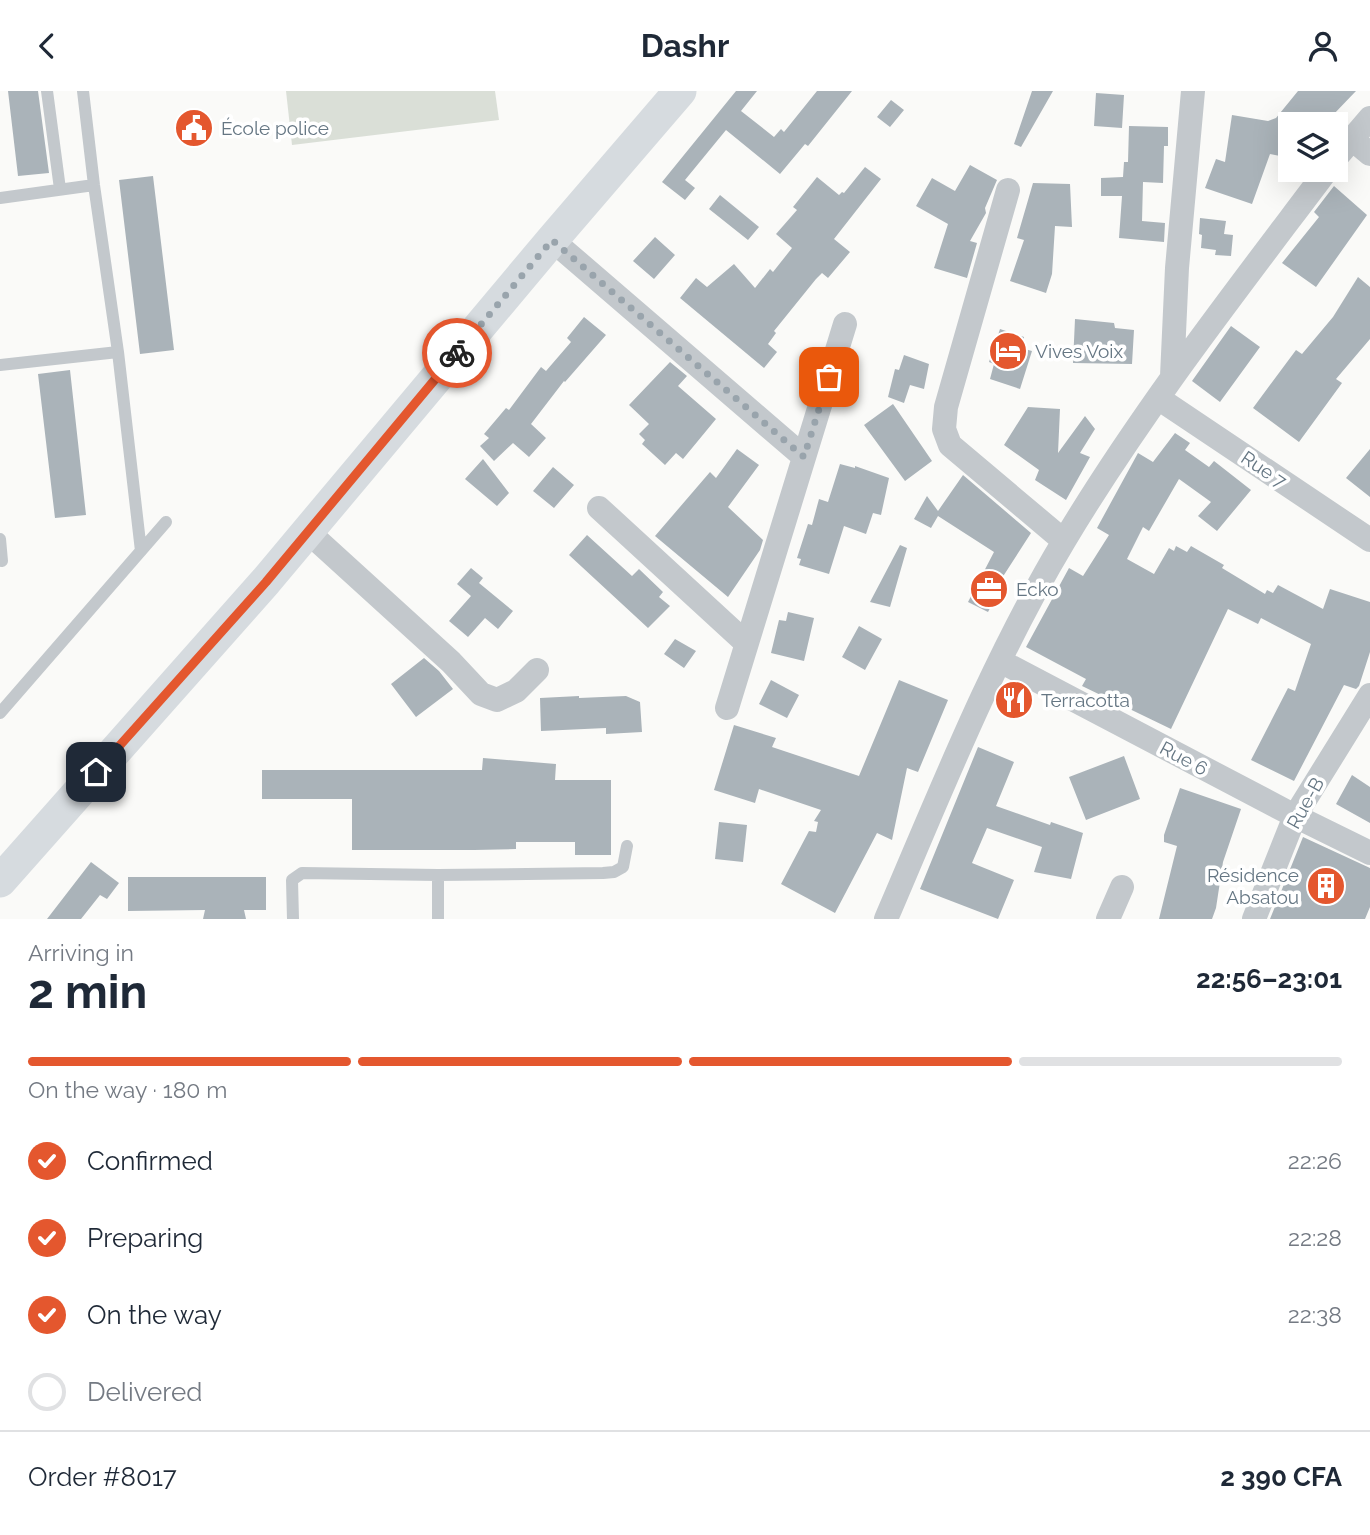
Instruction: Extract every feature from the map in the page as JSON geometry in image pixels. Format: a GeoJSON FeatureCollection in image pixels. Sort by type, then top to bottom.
{"type":"FeatureCollection","features":[{"type":"Feature","properties":{"kind":"main road"},"geometry":{"type":"LineString","coordinates":[[0,881],[266,582],[680,91]]}},
{"type":"Feature","properties":{"kind":"street"},"geometry":{"type":"LineString","coordinates":[[1172,376],[1177,268],[1193,91]]}},
{"type":"Feature","properties":{"kind":"street"},"geometry":{"type":"LineString","coordinates":[[1348,142],[1370,118]]}},
{"type":"Feature","properties":{"kind":"street"},"geometry":{"type":"LineString","coordinates":[[1351,138],[1370,154]]}},
{"type":"Feature","properties":{"kind":"street"},"geometry":{"type":"LineString","coordinates":[[886,919],[980,698],[1064,541],[1172,376],[1318,182]]}},
{"type":"Feature","properties":{"kind":"street"},"geometry":{"type":"LineString","coordinates":[[1008,190],[946,407],[944,429],[950,445],[1064,541]]}},
{"type":"Feature","properties":{"kind":"street"},"geometry":{"type":"LineString","coordinates":[[552,240],[804,457]]}},
{"type":"Feature","properties":{"kind":"street"},"geometry":{"type":"LineString","coordinates":[[727,708],[845,324]]}},
{"type":"Feature","properties":{"kind":"street","name":"Rue 7"},"geometry":{"type":"LineString","coordinates":[[1158,398],[1370,540]]}},
{"type":"Feature","properties":{"kind":"street"},"geometry":{"type":"LineString","coordinates":[[599,508],[747,643]]}},
{"type":"Feature","properties":{"kind":"street"},"geometry":{"type":"LineString","coordinates":[[307,531],[451,663],[481,694],[498,700],[516,691],[537,670]]}},
{"type":"Feature","properties":{"kind":"street","name":"Rue 6"},"geometry":{"type":"LineString","coordinates":[[1000,661],[1370,853]]}},
{"type":"Feature","properties":{"kind":"street","name":"Rue-B"},"geometry":{"type":"LineString","coordinates":[[1254,919],[1295,816],[1370,695]]}},
{"type":"Feature","properties":{"kind":"street"},"geometry":{"type":"LineString","coordinates":[[1108,919],[1122,887]]}},
{"type":"Feature","properties":{"kind":"lane"},"geometry":{"type":"LineString","coordinates":[[47,91],[60,189]]}},
{"type":"Feature","properties":{"kind":"lane"},"geometry":{"type":"LineString","coordinates":[[83,91],[141,551]]}},
{"type":"Feature","properties":{"kind":"lane"},"geometry":{"type":"LineString","coordinates":[[0,198],[94,185]]}},
{"type":"Feature","properties":{"kind":"lane"},"geometry":{"type":"LineString","coordinates":[[0,365],[118,352]]}},
{"type":"Feature","properties":{"kind":"lane"},"geometry":{"type":"LineString","coordinates":[[0,713],[166,522]]}},
{"type":"Feature","properties":{"kind":"lane"},"geometry":{"type":"LineString","coordinates":[[0,539],[2,561]]}},
{"type":"Feature","properties":{"kind":"lane"},"geometry":{"type":"LineString","coordinates":[[293,919],[292,880],[302,873],[438,875],[614,872],[623,867],[627,846]]}},
{"type":"Feature","properties":{"kind":"lane"},"geometry":{"type":"LineString","coordinates":[[438,875],[438,919]]}},
{"type":"Feature","properties":{"kind":"shaded area"},"geometry":{"type":"Polygon","coordinates":[[[286,91],[495,91],[499,120],[292,145],[286,91]]]}},
{"type":"Feature","properties":{"kind":"building"},"geometry":{"type":"Polygon","coordinates":[[[8,91],[38,91],[49,173],[18,176],[8,91]]]}},
{"type":"Feature","properties":{"kind":"building"},"geometry":{"type":"Polygon","coordinates":[[[736,91],[757,91],[741,111],[774,137],[781,129],[784,132],[817,91],[852,91],[808,146],[805,144],[780,174],[726,130],[685,180],[695,188],[685,200],[662,182],[736,91]]]}},
{"type":"Feature","properties":{"kind":"building"},"geometry":{"type":"Polygon","coordinates":[[[1032,91],[1053,91],[1021,147],[1014,144],[1032,91]]]}},
{"type":"Feature","properties":{"kind":"building"},"geometry":{"type":"Polygon","coordinates":[[[1298,91],[1356,91],[1336,112],[1281,112],[1298,91]]]}},
{"type":"Feature","properties":{"kind":"building"},"geometry":{"type":"Polygon","coordinates":[[[1096,93],[1124,95],[1122,128],[1094,126],[1096,93]]]}},
{"type":"Feature","properties":{"kind":"building"},"geometry":{"type":"Polygon","coordinates":[[[891,100],[904,110],[890,127],[877,117],[891,100]]]}},
{"type":"Feature","properties":{"kind":"building"},"geometry":{"type":"Polygon","coordinates":[[[1232,115],[1268,121],[1278,116],[1278,156],[1270,154],[1252,204],[1205,188],[1216,159],[1225,162],[1232,115]]]}},
{"type":"Feature","properties":{"kind":"building"},"geometry":{"type":"Polygon","coordinates":[[[1129,126],[1168,127],[1168,146],[1164,146],[1163,183],[1143,182],[1142,221],[1165,223],[1164,242],[1119,238],[1122,196],[1101,196],[1101,178],[1123,177],[1124,162],[1128,162],[1129,126]]]}},
{"type":"Feature","properties":{"kind":"building"},"geometry":{"type":"Polygon","coordinates":[[[970,165],[997,180],[985,208],[986,213],[970,241],[977,243],[967,278],[934,268],[948,224],[916,206],[932,178],[955,191],[970,165]]]}},
{"type":"Feature","properties":{"kind":"building"},"geometry":{"type":"Polygon","coordinates":[[[865,167],[881,179],[834,239],[850,252],[828,278],[822,273],[816,279],[774,331],[776,333],[768,344],[777,352],[764,368],[680,298],[696,278],[707,287],[734,264],[755,288],[770,269],[773,272],[792,248],[776,234],[797,210],[793,207],[817,177],[839,195],[844,193],[865,167]]]}},
{"type":"Feature","properties":{"kind":"building"},"geometry":{"type":"Polygon","coordinates":[[[153,176],[174,350],[140,354],[119,180],[153,176]]]}},
{"type":"Feature","properties":{"kind":"building"},"geometry":{"type":"Polygon","coordinates":[[[1033,183],[1070,184],[1072,227],[1055,226],[1052,274],[1046,293],[1010,281],[1024,240],[1017,238],[1033,183]]]}},
{"type":"Feature","properties":{"kind":"building"},"geometry":{"type":"Polygon","coordinates":[[[1334,186],[1367,215],[1316,287],[1282,263],[1319,217],[1314,212],[1334,186]]]}},
{"type":"Feature","properties":{"kind":"building"},"geometry":{"type":"Polygon","coordinates":[[[720,195],[759,227],[748,240],[709,209],[720,195]]]}},
{"type":"Feature","properties":{"kind":"building"},"geometry":{"type":"Polygon","coordinates":[[[1200,218],[1226,221],[1224,234],[1233,235],[1231,256],[1215,255],[1216,250],[1201,248],[1200,218]]]}},
{"type":"Feature","properties":{"kind":"building"},"geometry":{"type":"Polygon","coordinates":[[[655,237],[675,255],[654,279],[633,261],[655,237]]]}},
{"type":"Feature","properties":{"kind":"building"},"geometry":{"type":"Polygon","coordinates":[[[1358,277],[1370,287],[1370,339],[1336,379],[1342,383],[1299,442],[1253,408],[1296,350],[1302,354],[1333,317],[1358,277]]]}},
{"type":"Feature","properties":{"kind":"building"},"geometry":{"type":"Polygon","coordinates":[[[584,317],[606,335],[564,381],[531,424],[546,438],[529,457],[513,443],[494,461],[480,446],[489,438],[484,434],[506,408],[509,410],[541,367],[546,371],[571,342],[567,338],[584,317]]]}},
{"type":"Feature","properties":{"kind":"building"},"geometry":{"type":"Polygon","coordinates":[[[1075,319],[1114,323],[1115,328],[1134,330],[1132,364],[1073,363],[1075,319]]]}},
{"type":"Feature","properties":{"kind":"building"},"geometry":{"type":"Polygon","coordinates":[[[1231,326],[1260,347],[1220,402],[1192,381],[1231,326]]]}},
{"type":"Feature","properties":{"kind":"building"},"geometry":{"type":"Polygon","coordinates":[[[1000,329],[1024,337],[1021,348],[1032,351],[1020,389],[990,379],[994,364],[989,362],[1000,329]]]}},
{"type":"Feature","properties":{"kind":"building"},"geometry":{"type":"Polygon","coordinates":[[[904,355],[929,364],[924,389],[910,385],[904,403],[888,397],[895,369],[899,370],[904,355]]]}},
{"type":"Feature","properties":{"kind":"building"},"geometry":{"type":"Polygon","coordinates":[[[670,362],[687,376],[678,386],[716,419],[683,459],[676,453],[665,465],[642,444],[645,440],[639,434],[649,424],[629,405],[670,362]]]}},
{"type":"Feature","properties":{"kind":"building"},"geometry":{"type":"Polygon","coordinates":[[[70,370],[86,515],[55,518],[38,374],[70,370]]]}},
{"type":"Feature","properties":{"kind":"building"},"geometry":{"type":"Polygon","coordinates":[[[893,404],[932,461],[905,481],[864,425],[893,404]]]}},
{"type":"Feature","properties":{"kind":"building"},"geometry":{"type":"Polygon","coordinates":[[[1028,407],[1060,409],[1058,453],[1085,416],[1095,429],[1080,453],[1090,457],[1066,500],[1035,480],[1039,470],[1004,445],[1028,407]]]}},
{"type":"Feature","properties":{"kind":"building"},"geometry":{"type":"Polygon","coordinates":[[[1175,433],[1190,443],[1185,450],[1209,467],[1214,461],[1251,490],[1217,531],[1198,516],[1211,502],[1179,479],[1149,531],[1143,527],[1127,559],[1154,574],[1169,548],[1174,551],[1176,546],[1187,552],[1191,546],[1265,594],[1267,590],[1273,593],[1278,585],[1323,609],[1330,589],[1370,602],[1370,652],[1359,686],[1356,689],[1344,685],[1294,781],[1251,760],[1288,688],[1295,691],[1311,644],[1261,618],[1258,624],[1228,609],[1171,729],[1082,686],[1086,679],[1026,647],[1069,568],[1083,576],[1109,535],[1097,528],[1138,453],[1153,462],[1175,433]]]}},
{"type":"Feature","properties":{"kind":"building"},"geometry":{"type":"Polygon","coordinates":[[[737,449],[759,465],[728,507],[763,540],[760,550],[728,597],[655,536],[710,472],[716,478],[737,449]]]}},
{"type":"Feature","properties":{"kind":"building"},"geometry":{"type":"Polygon","coordinates":[[[1370,449],[1370,497],[1346,478],[1370,449]]]}},
{"type":"Feature","properties":{"kind":"building"},"geometry":{"type":"Polygon","coordinates":[[[483,459],[509,493],[497,506],[465,479],[483,459]]]}},
{"type":"Feature","properties":{"kind":"building"},"geometry":{"type":"Polygon","coordinates":[[[840,464],[855,466],[889,478],[881,515],[873,513],[866,534],[844,526],[829,574],[799,565],[801,559],[797,558],[808,524],[812,525],[819,499],[828,502],[840,464]]]}},
{"type":"Feature","properties":{"kind":"building"},"geometry":{"type":"Polygon","coordinates":[[[553,467],[574,485],[554,508],[533,491],[553,467]]]}},
{"type":"Feature","properties":{"kind":"building"},"geometry":{"type":"Polygon","coordinates":[[[963,475],[1031,533],[1002,578],[1005,579],[988,612],[968,602],[994,552],[938,516],[931,528],[914,519],[927,496],[938,511],[963,475]]]}},
{"type":"Feature","properties":{"kind":"building"},"geometry":{"type":"Polygon","coordinates":[[[587,535],[632,576],[639,569],[663,592],[659,597],[670,606],[648,628],[569,555],[587,535]]]}},
{"type":"Feature","properties":{"kind":"building"},"geometry":{"type":"Polygon","coordinates":[[[900,545],[907,548],[890,607],[870,602],[900,545]]]}},
{"type":"Feature","properties":{"kind":"building"},"geometry":{"type":"Polygon","coordinates":[[[471,568],[483,578],[479,583],[513,611],[498,629],[485,618],[468,637],[449,621],[471,596],[457,584],[471,568]]]}},
{"type":"Feature","properties":{"kind":"building"},"geometry":{"type":"Polygon","coordinates":[[[788,612],[814,618],[804,661],[771,653],[779,620],[786,621],[788,612]]]}},
{"type":"Feature","properties":{"kind":"building"},"geometry":{"type":"Polygon","coordinates":[[[859,626],[882,639],[865,670],[842,657],[859,626]]]}},
{"type":"Feature","properties":{"kind":"building"},"geometry":{"type":"Polygon","coordinates":[[[675,639],[696,651],[684,668],[664,654],[675,639]]]}},
{"type":"Feature","properties":{"kind":"building"},"geometry":{"type":"Polygon","coordinates":[[[424,658],[453,689],[416,717],[391,684],[424,658]]]}},
{"type":"Feature","properties":{"kind":"building"},"geometry":{"type":"Polygon","coordinates":[[[771,680],[799,695],[787,718],[759,704],[771,680]]]}},
{"type":"Feature","properties":{"kind":"building"},"geometry":{"type":"Polygon","coordinates":[[[899,680],[948,700],[918,772],[907,768],[892,840],[877,833],[835,913],[781,884],[809,831],[816,832],[818,822],[814,821],[821,810],[759,789],[755,803],[714,790],[734,725],[776,738],[772,747],[859,776],[899,680]]]}},
{"type":"Feature","properties":{"kind":"building"},"geometry":{"type":"Polygon","coordinates":[[[626,696],[640,702],[642,732],[606,734],[606,728],[541,731],[540,698],[626,696]]]}},
{"type":"Feature","properties":{"kind":"building"},"geometry":{"type":"Polygon","coordinates":[[[978,747],[1014,762],[996,806],[1050,825],[1051,822],[1083,833],[1071,879],[1034,872],[1042,847],[987,828],[972,863],[1014,880],[998,919],[920,889],[978,747]]]}},
{"type":"Feature","properties":{"kind":"building"},"geometry":{"type":"Polygon","coordinates":[[[1124,756],[1140,799],[1086,820],[1069,777],[1124,756]]]}},
{"type":"Feature","properties":{"kind":"building"},"geometry":{"type":"Polygon","coordinates":[[[483,758],[556,764],[555,780],[611,780],[611,855],[575,855],[575,842],[516,842],[516,849],[352,850],[352,799],[262,799],[262,770],[482,770],[483,758]]]}},
{"type":"Feature","properties":{"kind":"building"},"geometry":{"type":"Polygon","coordinates":[[[1352,775],[1370,787],[1370,823],[1336,804],[1352,775]]]}},
{"type":"Feature","properties":{"kind":"building"},"geometry":{"type":"Polygon","coordinates":[[[1180,788],[1241,809],[1223,862],[1212,919],[1159,919],[1177,846],[1164,842],[1164,835],[1180,788]]]}},
{"type":"Feature","properties":{"kind":"building"},"geometry":{"type":"Polygon","coordinates":[[[719,822],[747,825],[743,862],[715,859],[719,822]]]}},
{"type":"Feature","properties":{"kind":"building","name":"Résidence Absatou"},"geometry":{"type":"Polygon","coordinates":[[[1303,837],[1370,868],[1370,907],[1365,919],[1270,919],[1303,837]]]}},
{"type":"Feature","properties":{"kind":"building"},"geometry":{"type":"Polygon","coordinates":[[[91,862],[119,883],[107,899],[100,895],[81,919],[47,919],[91,862]]]}},
{"type":"Feature","properties":{"kind":"building"},"geometry":{"type":"Polygon","coordinates":[[[128,877],[266,877],[266,910],[244,910],[246,919],[203,919],[205,910],[128,911],[128,877]]]}},
{"type":"Feature","properties":{"kind":"way so far"},"geometry":{"type":"LineString","coordinates":[[457,353],[552,240],[804,457],[829,377]]}},
{"type":"Feature","properties":{"kind":"place","name":"École police"},"geometry":{"type":"Point","coordinates":[194,128]}},
{"type":"Feature","properties":{"kind":"place","name":"Vives Voix"},"geometry":{"type":"Point","coordinates":[1008,351]}},
{"type":"Feature","properties":{"kind":"place","name":"Ecko"},"geometry":{"type":"Point","coordinates":[989,589]}},
{"type":"Feature","properties":{"kind":"place","name":"Terracotta"},"geometry":{"type":"Point","coordinates":[1014,700]}},
{"type":"Feature","properties":{"kind":"place","name":"Résidence Absatou"},"geometry":{"type":"Point","coordinates":[1326,886]}},
{"type":"Feature","properties":{"kind":"route"},"geometry":{"type":"LineString","coordinates":[[96,772],[266,582],[457,353]]}}]}
